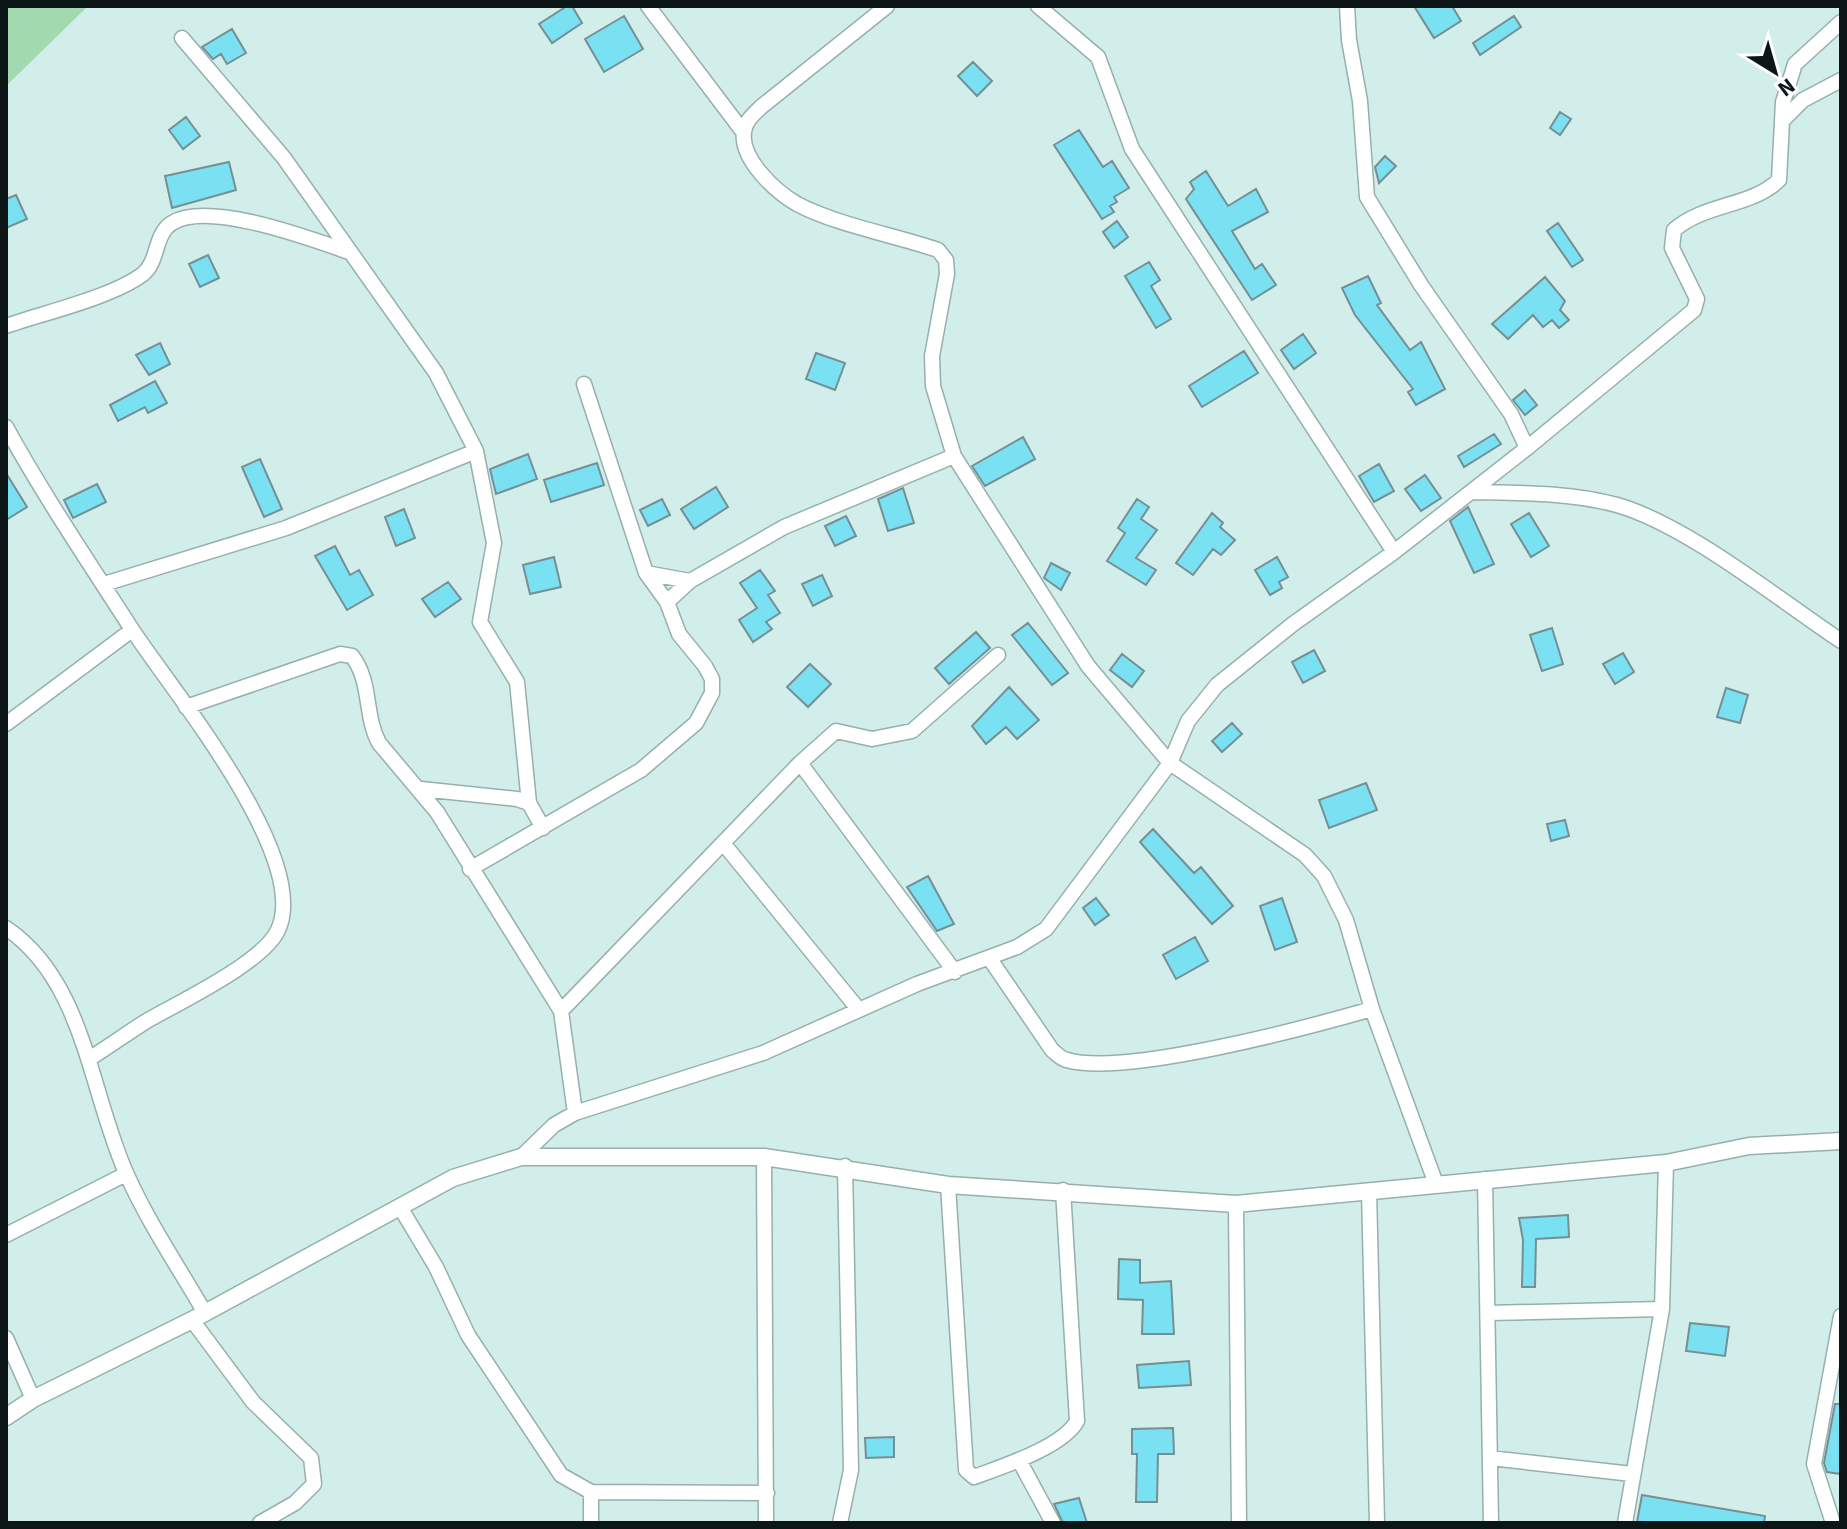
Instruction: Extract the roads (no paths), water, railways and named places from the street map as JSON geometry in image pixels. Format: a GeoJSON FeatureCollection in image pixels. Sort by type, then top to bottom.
{"type":"FeatureCollection","features":[{"type":"Feature","properties":{"kind":"street"},"geometry":{"type":"LineString","coordinates":[[648,6],[744,133]]}},
{"type":"Feature","properties":{"kind":"street"},"geometry":{"type":"LineString","coordinates":[[887,6],[761,107],[748,121],[744,133],[746,147],[754,163],[794,202],[817,213],[938,250],[946,260],[947,274],[932,356],[933,386],[954,456],[1088,666],[1170,763],[1305,855],[1324,876],[1346,920],[1372,1009],[1436,1184]]}},
{"type":"Feature","properties":{"kind":"street"},"geometry":{"type":"LineString","coordinates":[[1038,6],[1098,57],[1132,149],[1394,552]]}},
{"type":"Feature","properties":{"kind":"street"},"geometry":{"type":"LineString","coordinates":[[1347,6],[1349,40],[1360,101],[1367,197],[1421,285],[1511,414],[1527,448]]}},
{"type":"Feature","properties":{"kind":"street"},"geometry":{"type":"LineString","coordinates":[[521,1157],[554,1125],[575,1113],[763,1053],[859,1010],[990,959],[1046,929],[1170,763],[1188,721],[1217,685],[1527,448],[1694,310],[1697,299],[1672,248],[1674,230],[1687,219],[1766,192],[1779,180],[1783,102],[1795,64],[1841,23]]}},
{"type":"Feature","properties":{"kind":"street"},"geometry":{"type":"LineString","coordinates":[[182,38],[268,138],[436,373],[476,451],[494,543],[480,622],[517,682],[529,803],[543,828]]}},
{"type":"Feature","properties":{"kind":"street"},"geometry":{"type":"LineString","coordinates":[[1782,121],[1803,100],[1841,80]]}},
{"type":"Feature","properties":{"kind":"street"},"geometry":{"type":"LineString","coordinates":[[6,326],[120,286],[141,275],[150,267],[163,231],[174,222],[189,217],[207,216],[245,223],[350,253]]}},
{"type":"Feature","properties":{"kind":"street"},"geometry":{"type":"LineString","coordinates":[[470,869],[641,770],[678,741],[706,707],[712,693],[712,679],[679,634],[667,602],[646,573],[584,384]]}},
{"type":"Feature","properties":{"kind":"street"},"geometry":{"type":"LineString","coordinates":[[6,427],[36,481],[132,630],[230,768],[279,871],[283,909],[279,929],[269,943],[245,963],[89,1059]]}},
{"type":"Feature","properties":{"kind":"street"},"geometry":{"type":"LineString","coordinates":[[104,584],[286,528],[476,451]]}},
{"type":"Feature","properties":{"kind":"street"},"geometry":{"type":"LineString","coordinates":[[667,602],[690,581],[784,527],[954,456]]}},
{"type":"Feature","properties":{"kind":"street"},"geometry":{"type":"LineString","coordinates":[[1471,492],[1527,493],[1616,505],[1666,524],[1841,641]]}},
{"type":"Feature","properties":{"kind":"street"},"geometry":{"type":"LineString","coordinates":[[646,573],[690,581]]}},
{"type":"Feature","properties":{"kind":"street"},"geometry":{"type":"LineString","coordinates":[[6,724],[132,630]]}},
{"type":"Feature","properties":{"kind":"street"},"geometry":{"type":"LineString","coordinates":[[186,707],[326,658],[340,654],[352,656],[366,681],[373,733],[391,760],[421,789],[561,1011],[575,1113]]}},
{"type":"Feature","properties":{"kind":"street"},"geometry":{"type":"LineString","coordinates":[[561,1011],[800,763],[836,731],[872,739],[912,731],[998,655]]}},
{"type":"Feature","properties":{"kind":"street"},"geometry":{"type":"LineString","coordinates":[[800,763],[955,972]]}},
{"type":"Feature","properties":{"kind":"street"},"geometry":{"type":"LineString","coordinates":[[421,789],[529,803]]}},
{"type":"Feature","properties":{"kind":"street"},"geometry":{"type":"LineString","coordinates":[[723,843],[859,1010]]}},
{"type":"Feature","properties":{"kind":"street"},"geometry":{"type":"LineString","coordinates":[[6,928],[30,944],[44,959],[89,1059],[126,1174],[199,1316],[253,1402],[311,1458],[314,1484],[295,1503],[260,1523]]}},
{"type":"Feature","properties":{"kind":"street"},"geometry":{"type":"LineString","coordinates":[[990,959],[1052,1050],[1063,1060],[1084,1064],[1152,1059],[1316,1025],[1372,1009]]}},
{"type":"Feature","properties":{"kind":"street"},"geometry":{"type":"LineString","coordinates":[[6,1417],[33,1399],[199,1316],[453,1178],[521,1157],[764,1157],[845,1166],[948,1185],[1063,1190],[1236,1204],[1666,1163],[1749,1146],[1841,1141]]}},
{"type":"Feature","properties":{"kind":"street"},"geometry":{"type":"LineString","coordinates":[[764,1157],[766,1523]]}},
{"type":"Feature","properties":{"kind":"street"},"geometry":{"type":"LineString","coordinates":[[1625,1523],[1662,1309],[1666,1163]]}},
{"type":"Feature","properties":{"kind":"street"},"geometry":{"type":"LineString","coordinates":[[840,1523],[851,1470],[845,1166]]}},
{"type":"Feature","properties":{"kind":"street"},"geometry":{"type":"LineString","coordinates":[[6,1235],[126,1174]]}},
{"type":"Feature","properties":{"kind":"street"},"geometry":{"type":"LineString","coordinates":[[1485,1179],[1491,1523]]}},
{"type":"Feature","properties":{"kind":"street"},"geometry":{"type":"LineString","coordinates":[[948,1185],[966,1470],[974,1477],[1019,1460],[1068,1433],[1077,1421],[1063,1190]]}},
{"type":"Feature","properties":{"kind":"street"},"geometry":{"type":"LineString","coordinates":[[1369,1191],[1377,1523]]}},
{"type":"Feature","properties":{"kind":"street"},"geometry":{"type":"LineString","coordinates":[[1236,1204],[1239,1523]]}},
{"type":"Feature","properties":{"kind":"street"},"geometry":{"type":"LineString","coordinates":[[400,1207],[436,1267],[468,1335],[561,1475],[591,1492],[767,1493]]}},
{"type":"Feature","properties":{"kind":"street"},"geometry":{"type":"LineString","coordinates":[[1488,1313],[1662,1309]]}},
{"type":"Feature","properties":{"kind":"street"},"geometry":{"type":"LineString","coordinates":[[1833,1523],[1814,1464],[1839,1342],[1841,1316]]}},
{"type":"Feature","properties":{"kind":"street"},"geometry":{"type":"LineString","coordinates":[[6,1338],[33,1399]]}},
{"type":"Feature","properties":{"kind":"street"},"geometry":{"type":"LineString","coordinates":[[1490,1458],[1632,1474]]}},
{"type":"Feature","properties":{"kind":"street"},"geometry":{"type":"LineString","coordinates":[[1019,1460],[1053,1523]]}},
{"type":"Feature","properties":{"kind":"street"},"geometry":{"type":"LineString","coordinates":[[591,1492],[591,1523]]}}]}
